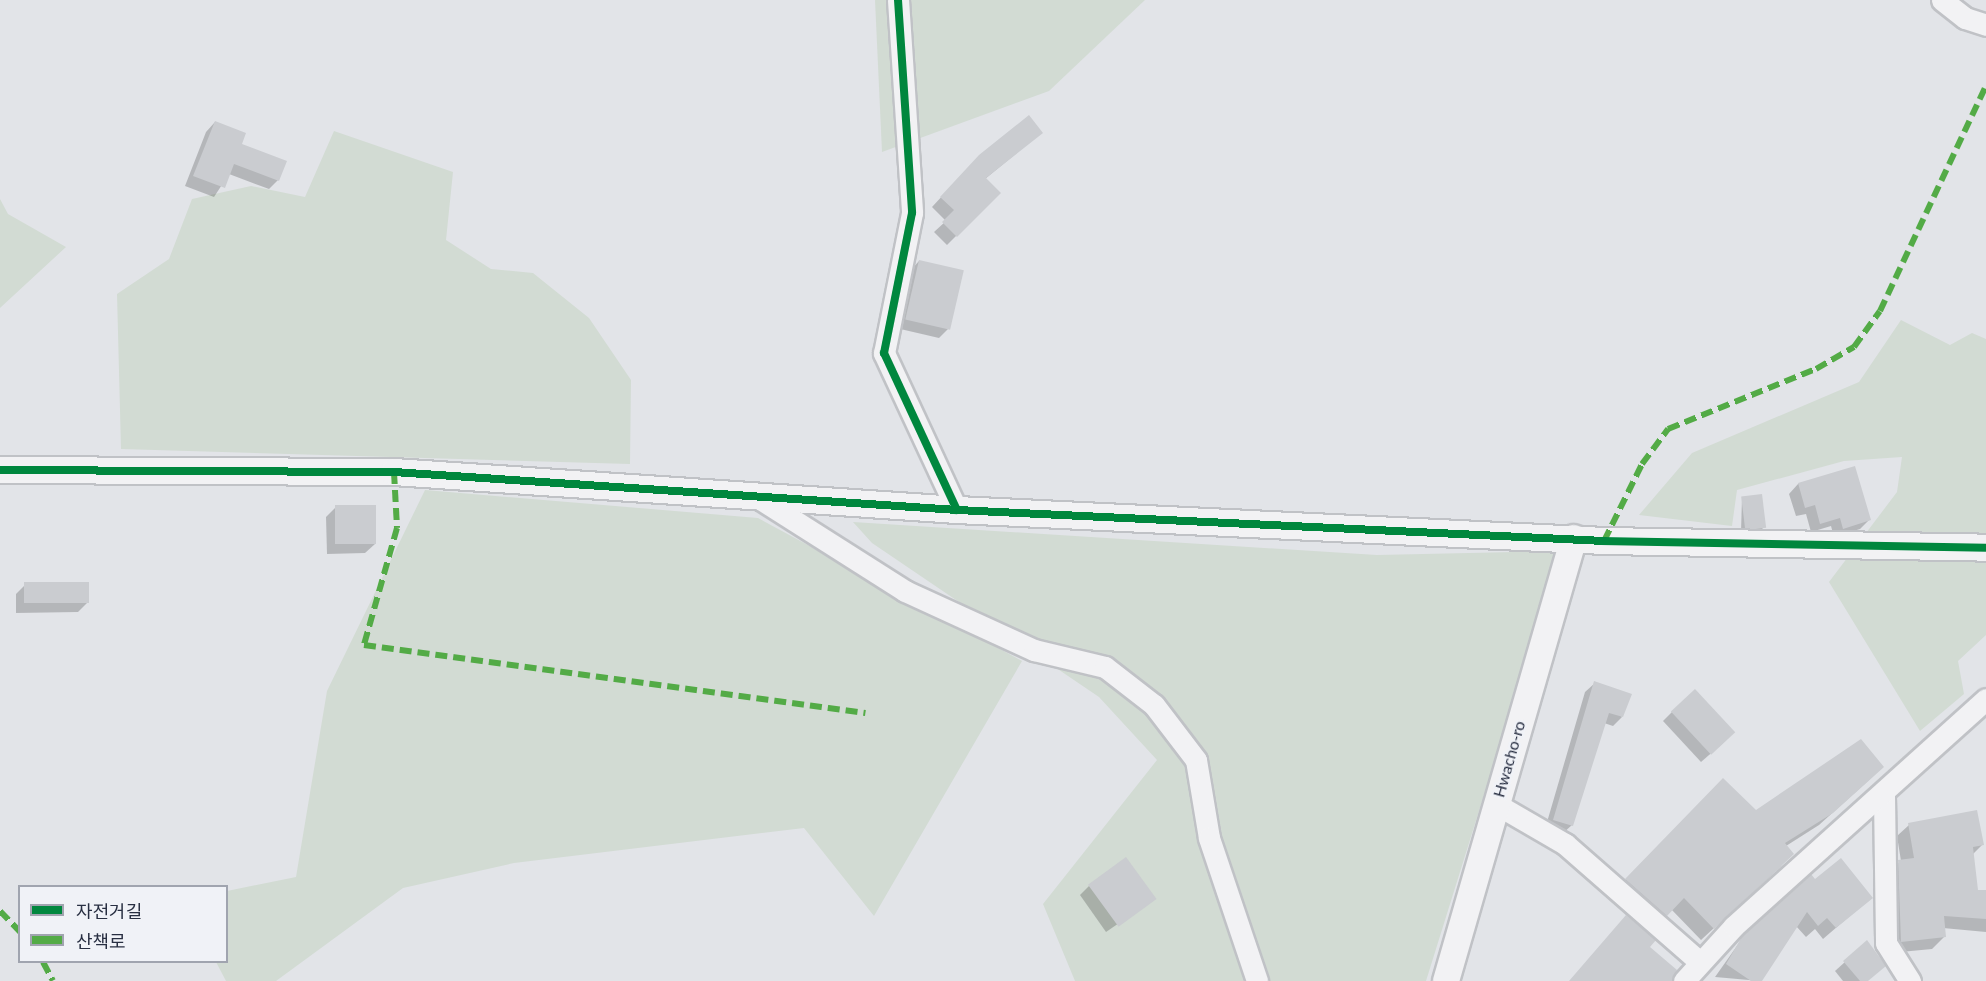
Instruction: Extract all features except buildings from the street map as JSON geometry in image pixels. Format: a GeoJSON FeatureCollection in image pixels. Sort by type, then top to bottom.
{"type":"FeatureCollection","features":[{"type":"Feature","properties":{"kind":"street"},"geometry":{"type":"LineString","coordinates":[[898,0],[912,213],[884,352],[957,510]]}},
{"type":"Feature","properties":{"kind":"street"},"geometry":{"type":"LineString","coordinates":[[1942,0],[1986,25]]}},
{"type":"Feature","properties":{"kind":"street"},"geometry":{"type":"LineString","coordinates":[[0,470],[394,472],[957,510],[1574,538],[1986,548]]}},
{"type":"Feature","properties":{"kind":"street"},"geometry":{"type":"LineString","coordinates":[[753,495],[905,591],[1034,650],[1105,667],[1154,705],[1196,760],[1209,838],[1257,981]]}},
{"type":"Feature","properties":{"kind":"street","name":"Hwacho-ro"},"geometry":{"type":"LineString","coordinates":[[1446,981],[1574,538]]}},
{"type":"Feature","properties":{"kind":"street"},"geometry":{"type":"LineString","coordinates":[[1684,981],[1700,962],[1884,796],[1986,699]]}},
{"type":"Feature","properties":{"kind":"street"},"geometry":{"type":"LineString","coordinates":[[1884,796],[1886,943],[1911,981]]}},
{"type":"Feature","properties":{"kind":"street"},"geometry":{"type":"LineString","coordinates":[[1496,804],[1565,844],[1700,962]]}},
{"type":"Feature","properties":{"kind":"shaded area"},"geometry":{"type":"Polygon","coordinates":[[[875,0],[1145,0],[1049,91],[882,152],[875,0]]]}},
{"type":"Feature","properties":{"kind":"shaded area"},"geometry":{"type":"Polygon","coordinates":[[[334,131],[453,172],[446,240],[491,269],[533,273],[589,318],[631,380],[630,464],[121,449],[117,294],[169,259],[192,199],[251,186],[305,197],[334,131]]]}},
{"type":"Feature","properties":{"kind":"shaded area"},"geometry":{"type":"Polygon","coordinates":[[[0,199],[8,214],[66,247],[0,308],[0,199]]]}},
{"type":"Feature","properties":{"kind":"shaded area"},"geometry":{"type":"Polygon","coordinates":[[[1901,320],[1950,345],[1972,333],[1986,339],[1986,635],[1958,661],[1964,694],[1920,731],[1829,582],[1897,492],[1902,457],[1844,461],[1737,490],[1732,526],[1639,515],[1692,453],[1859,382],[1901,320]]]}},
{"type":"Feature","properties":{"kind":"shaded area"},"geometry":{"type":"Polygon","coordinates":[[[425,490],[758,518],[1022,661],[874,916],[804,828],[514,863],[403,888],[276,981],[226,981],[217,963],[228,963],[228,891],[296,877],[327,691],[425,490]]]}},
{"type":"Feature","properties":{"kind":"shaded area"},"geometry":{"type":"Polygon","coordinates":[[[853,522],[1377,555],[1560,551],[1426,981],[1075,981],[1043,904],[1157,760],[1099,697],[872,543],[853,522]]]}},
{"type":"Feature","properties":{"kind":"marked path"},"geometry":{"type":"LineString","coordinates":[[1604,541],[1642,464],[1668,429],[1816,369],[1854,347],[1880,311],[1986,86]]}},
{"type":"Feature","properties":{"kind":"marked path"},"geometry":{"type":"LineString","coordinates":[[394,472],[397,528],[364,645],[865,713]]}},
{"type":"Feature","properties":{"kind":"marked path"},"geometry":{"type":"LineString","coordinates":[[0,911],[18,930]]}},
{"type":"Feature","properties":{"kind":"marked path"},"geometry":{"type":"LineString","coordinates":[[44,963],[53,981]]}},
{"type":"Feature","properties":{"kind":"cycle path"},"geometry":{"type":"LineString","coordinates":[[898,0],[912,213],[884,353],[957,510]]}},
{"type":"Feature","properties":{"kind":"cycle path"},"geometry":{"type":"LineString","coordinates":[[0,470],[394,472],[957,510],[1604,541],[1986,548]]}}]}
